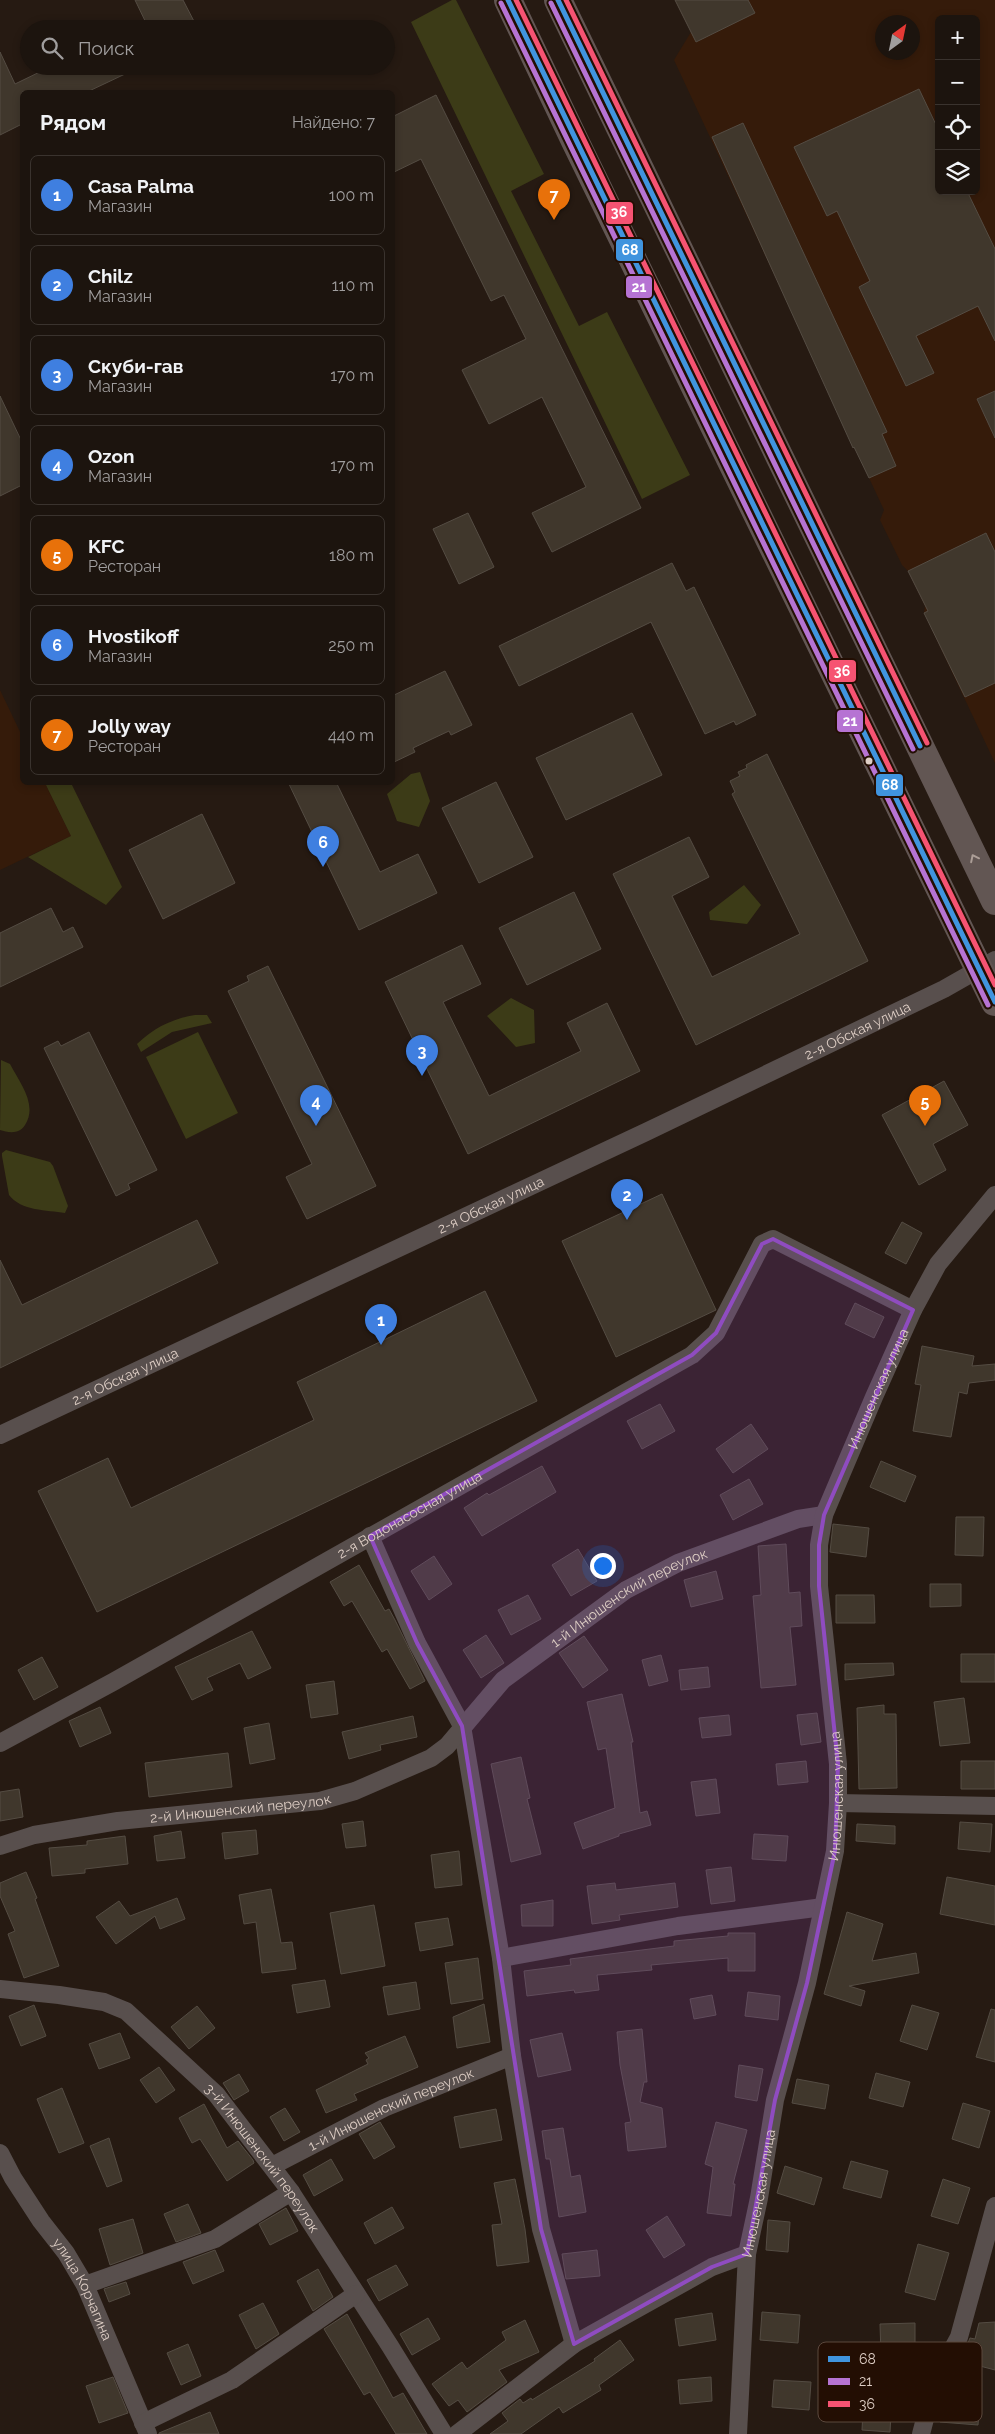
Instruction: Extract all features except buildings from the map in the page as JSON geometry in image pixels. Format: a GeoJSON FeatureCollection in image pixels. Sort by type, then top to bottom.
{"type":"FeatureCollection","features":[{"type":"Feature","properties":{"kind":"highway"},"geometry":{"type":"LineString","coordinates":[[508,0],[579,150],[987,965],[995,1002]]}},
{"type":"Feature","properties":{"kind":"highway"},"geometry":{"type":"LineString","coordinates":[[558,0],[995,902]]}},
{"type":"Feature","properties":{"kind":"street","name":"2-я Обская улица"},"geometry":{"type":"LineString","coordinates":[[0,1434],[646,1132],[944,989],[987,965]]}},
{"type":"Feature","properties":{"kind":"street","name":"Инюшенская улица"},"geometry":{"type":"LineString","coordinates":[[738,2434],[747,2254],[775,2100],[807,1983],[835,1851],[838,1764],[819,1586],[819,1545],[824,1515],[913,1310],[938,1264],[995,1195]]}},
{"type":"Feature","properties":{"kind":"street","name":"2-я Водонасосная улица"},"geometry":{"type":"LineString","coordinates":[[0,1743],[692,1355],[716,1333],[762,1244],[773,1239],[913,1310]]}},
{"type":"Feature","properties":{"kind":"street","name":"1-й Инюшенский переулок"},"geometry":{"type":"LineString","coordinates":[[462,1726],[503,1680],[626,1590],[678,1563],[722,1546],[798,1519],[824,1515]]}},
{"type":"Feature","properties":{"kind":"street"},"geometry":{"type":"LineString","coordinates":[[370,1536],[418,1643],[462,1726],[501,1958],[512,2056],[541,2229],[574,2344]]}},
{"type":"Feature","properties":{"kind":"street","name":"2-й Инюшенский переулок"},"geometry":{"type":"LineString","coordinates":[[0,1846],[34,1835],[118,1821],[320,1801],[355,1791],[431,1758],[446,1746],[462,1726]]}},
{"type":"Feature","properties":{"kind":"street"},"geometry":{"type":"LineString","coordinates":[[838,1802],[995,1806]]}},
{"type":"Feature","properties":{"kind":"street"},"geometry":{"type":"LineString","coordinates":[[501,1958],[678,1926],[823,1906]]}},
{"type":"Feature","properties":{"kind":"street","name":"3-й Инюшенский переулок"},"geometry":{"type":"LineString","coordinates":[[0,1989],[104,2002],[126,2011],[216,2094],[291,2192],[444,2434]]}},
{"type":"Feature","properties":{"kind":"street","name":"1-й Инюшенский переулок"},"geometry":{"type":"LineString","coordinates":[[272,2166],[384,2108],[512,2056]]}},
{"type":"Feature","properties":{"kind":"street","name":"улица Корчагина"},"geometry":{"type":"LineString","coordinates":[[0,2153],[18,2186],[41,2221],[66,2253],[85,2285],[146,2429]]}},
{"type":"Feature","properties":{"kind":"street"},"geometry":{"type":"LineString","coordinates":[[85,2285],[215,2239],[291,2192]]}},
{"type":"Feature","properties":{"kind":"street"},"geometry":{"type":"LineString","coordinates":[[956,2342],[995,2206]]}},
{"type":"Feature","properties":{"kind":"street"},"geometry":{"type":"LineString","coordinates":[[457,2434],[574,2344],[712,2267],[747,2254]]}},
{"type":"Feature","properties":{"kind":"street"},"geometry":{"type":"LineString","coordinates":[[146,2429],[232,2380],[356,2294]]}},
{"type":"Feature","properties":{"kind":"highlighted area"},"geometry":{"type":"Polygon","coordinates":[[[773,1239],[913,1310],[824,1515],[819,1545],[819,1586],[838,1764],[835,1851],[807,1983],[775,2100],[747,2254],[712,2267],[574,2344],[541,2229],[462,1726],[417,1643],[370,1536],[692,1355],[716,1333],[762,1244],[773,1239]]]}},
{"type":"Feature","properties":{"kind":"shaded area"},"geometry":{"type":"Polygon","coordinates":[[[452,0],[456,0],[544,174],[511,191],[579,326],[607,312],[690,475],[642,499],[411,22],[452,0]]]}},
{"type":"Feature","properties":{"kind":"shaded area"},"geometry":{"type":"Polygon","coordinates":[[[675,0],[995,0],[995,763],[924,613],[925,606],[880,520],[884,510],[674,60],[691,32],[675,0]]]}},
{"type":"Feature","properties":{"kind":"shaded area"},"geometry":{"type":"Polygon","coordinates":[[[0,690],[20,732],[20,785],[46,785],[71,836],[0,870],[0,690]]]}},
{"type":"Feature","properties":{"kind":"shaded area"},"geometry":{"type":"Polygon","coordinates":[[[420,772],[430,801],[419,827],[397,821],[387,794],[411,774],[420,772]]]}},
{"type":"Feature","properties":{"kind":"shaded area"},"geometry":{"type":"Polygon","coordinates":[[[46,785],[72,785],[122,887],[106,905],[28,857],[71,836],[46,785]]]}},
{"type":"Feature","properties":{"kind":"shaded area"},"geometry":{"type":"Polygon","coordinates":[[[744,885],[761,905],[747,924],[710,920],[709,912],[744,885]]]}},
{"type":"Feature","properties":{"kind":"shaded area"},"geometry":{"type":"Polygon","coordinates":[[[511,998],[534,1010],[535,1043],[516,1047],[487,1016],[511,998]]]}},
{"type":"Feature","properties":{"kind":"shaded area"},"geometry":{"type":"Polygon","coordinates":[[[195,1015],[207,1015],[212,1023],[172,1032],[141,1052],[137,1044],[150,1033],[178,1019],[195,1015]]]}},
{"type":"Feature","properties":{"kind":"shaded area"},"geometry":{"type":"Polygon","coordinates":[[[198,1032],[238,1113],[186,1139],[146,1057],[198,1032]]]}},
{"type":"Feature","properties":{"kind":"shaded area"},"geometry":{"type":"Polygon","coordinates":[[[1,1060],[10,1064],[23,1086],[29,1102],[30,1110],[25,1125],[20,1130],[14,1132],[0,1130],[1,1060]]]}},
{"type":"Feature","properties":{"kind":"shaded area"},"geometry":{"type":"Polygon","coordinates":[[[6,1150],[50,1162],[68,1206],[65,1213],[27,1207],[9,1195],[2,1156],[2,1153],[6,1150]]]}},
{"type":"Feature","properties":{"kind":"transit line","name":"68"},"geometry":{"type":"LineString","coordinates":[[508,0],[995,1002]]}},
{"type":"Feature","properties":{"kind":"transit line","name":"36"},"geometry":{"type":"LineString","coordinates":[[516,0],[995,985]]}},
{"type":"Feature","properties":{"kind":"transit line","name":"68"},"geometry":{"type":"LineString","coordinates":[[558,0],[920,746]]}},
{"type":"Feature","properties":{"kind":"transit line","name":"36"},"geometry":{"type":"LineString","coordinates":[[566,0],[927,743]]}},
{"type":"Feature","properties":{"kind":"transit line","name":"21"},"geometry":{"type":"LineString","coordinates":[[501,3],[988,1005]]}},
{"type":"Feature","properties":{"kind":"transit line","name":"21"},"geometry":{"type":"LineString","coordinates":[[551,3],[913,749]]}},
{"type":"Feature","properties":{"kind":"place","name":"Jolly way"},"geometry":{"type":"Point","coordinates":[554,220]}},
{"type":"Feature","properties":{"kind":"place","name":"Hvostikoff"},"geometry":{"type":"Point","coordinates":[323,867]}},
{"type":"Feature","properties":{"kind":"place","name":"Скуби-гав"},"geometry":{"type":"Point","coordinates":[422,1076]}},
{"type":"Feature","properties":{"kind":"place","name":"Ozon"},"geometry":{"type":"Point","coordinates":[316,1126]}},
{"type":"Feature","properties":{"kind":"place","name":"KFC"},"geometry":{"type":"Point","coordinates":[925,1126]}},
{"type":"Feature","properties":{"kind":"place","name":"Chilz"},"geometry":{"type":"Point","coordinates":[627,1220]}},
{"type":"Feature","properties":{"kind":"place","name":"Casa Palma"},"geometry":{"type":"Point","coordinates":[381,1345]}}]}
